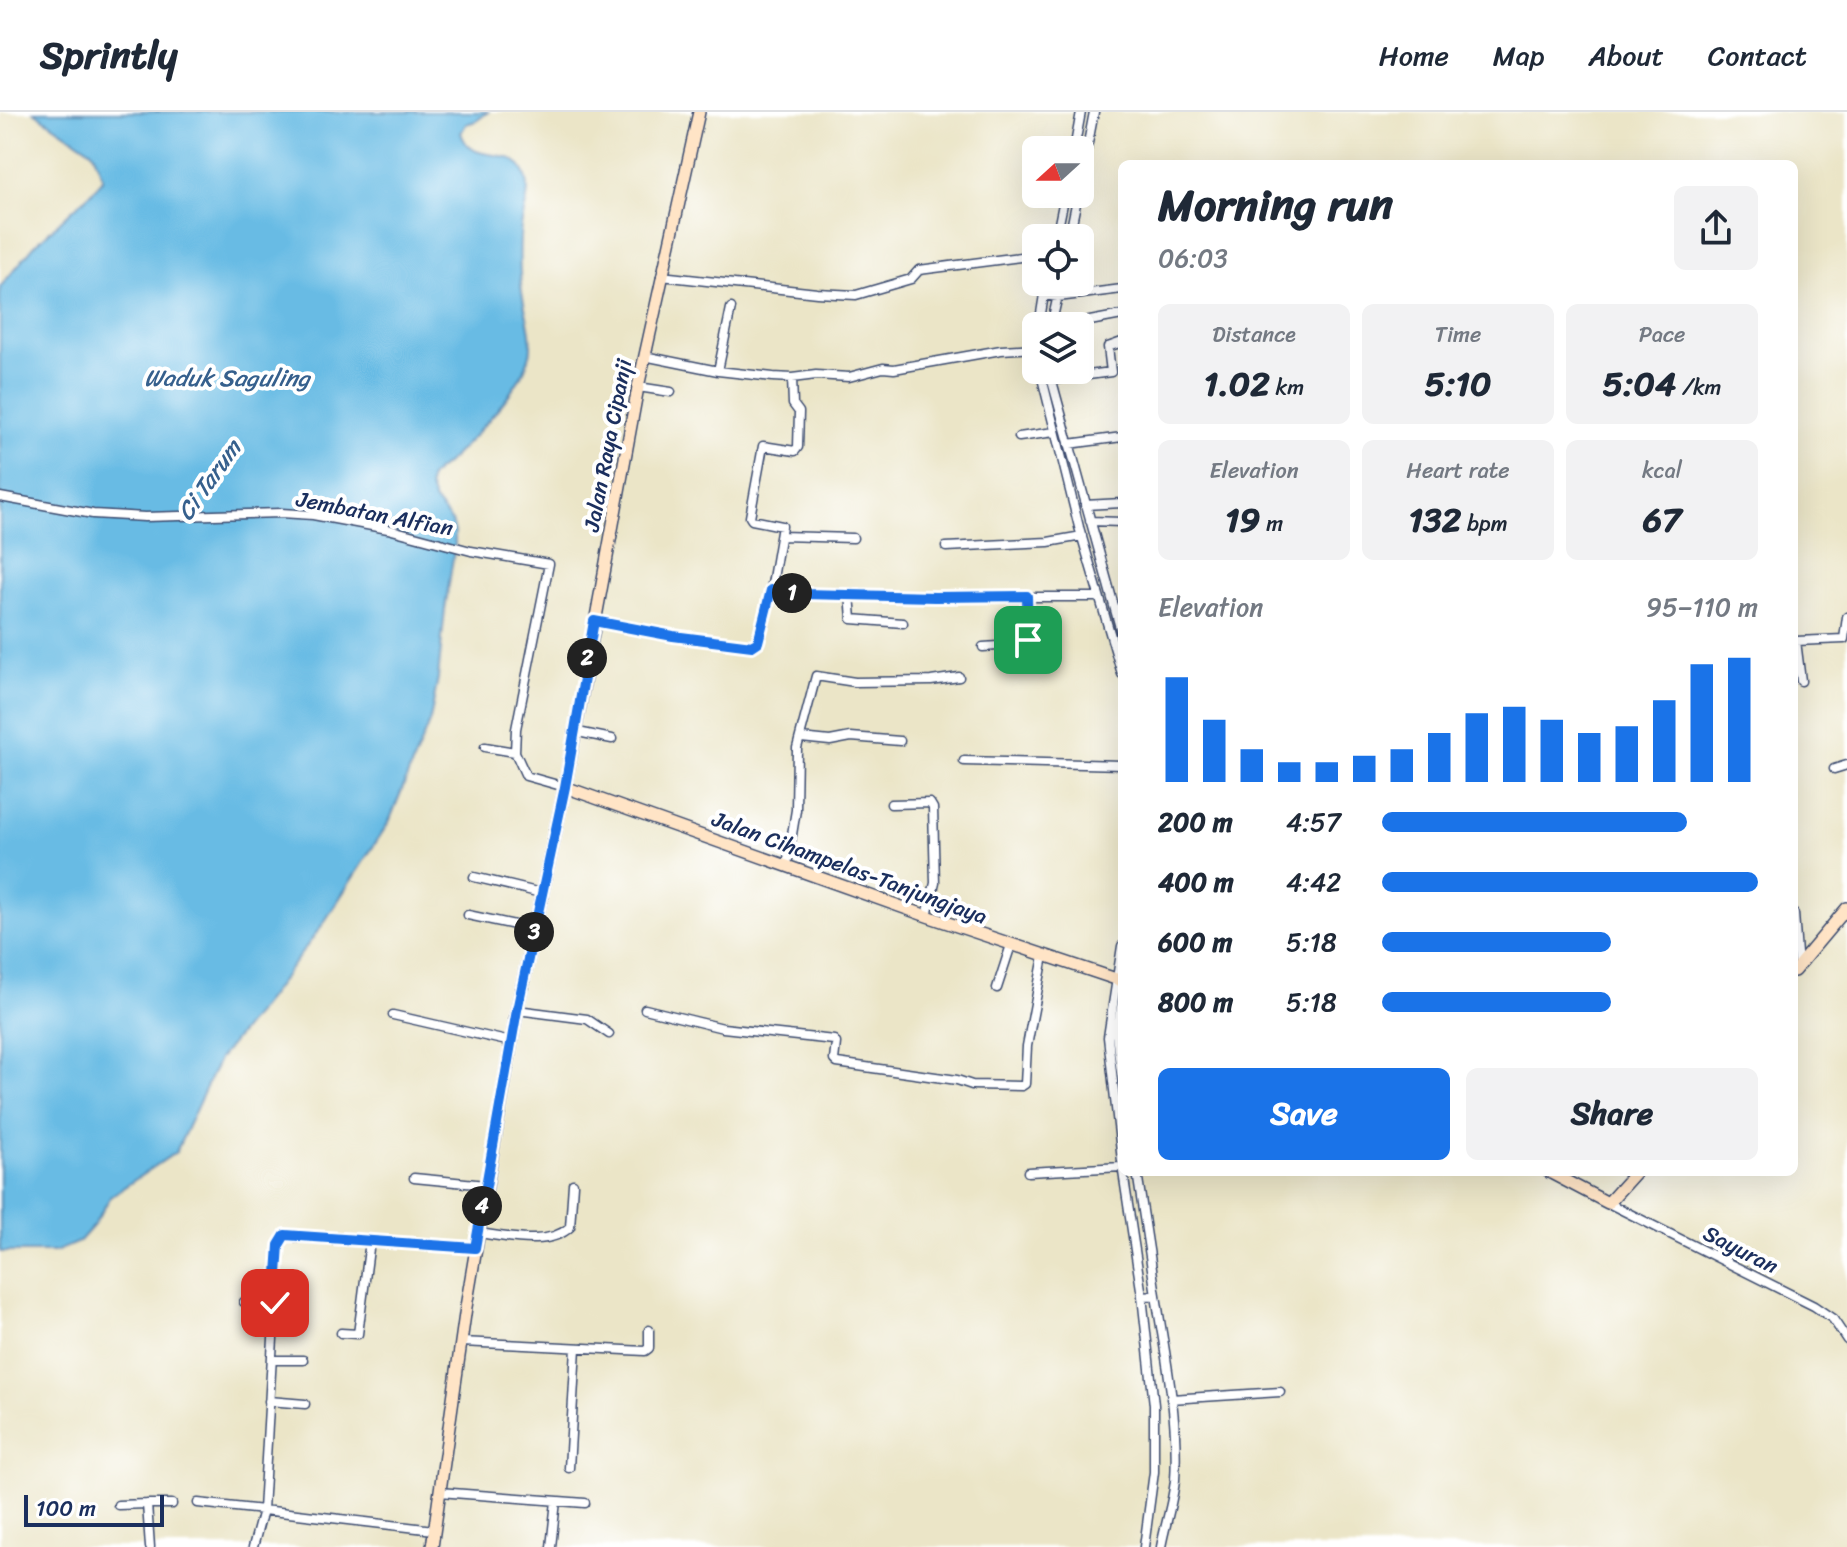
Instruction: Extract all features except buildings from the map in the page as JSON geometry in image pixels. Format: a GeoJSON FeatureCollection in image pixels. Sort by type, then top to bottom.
{"type":"FeatureCollection","features":[{"type":"Feature","properties":{"kind":"main road","name":"Jalan Raya Cipanji"},"geometry":{"type":"LineString","coordinates":[[432,1547],[475,1248],[511,1042],[565,787],[644,356],[699,112]]}},
{"type":"Feature","properties":{"kind":"main road","name":"Jalan Cihampelas-Tanjungjaya"},"geometry":{"type":"LineString","coordinates":[[565,787],[927,916],[1118,980]]}},
{"type":"Feature","properties":{"kind":"main road"},"geometry":{"type":"LineString","coordinates":[[1798,967],[1847,908]]}},
{"type":"Feature","properties":{"kind":"main road"},"geometry":{"type":"LineString","coordinates":[[1557,1176],[1608,1203],[1632,1176]]}},
{"type":"Feature","properties":{"kind":"street"},"geometry":{"type":"LineString","coordinates":[[1077,136],[1081,112]]}},
{"type":"Feature","properties":{"kind":"street"},"geometry":{"type":"LineString","coordinates":[[1089,136],[1094,112]]}},
{"type":"Feature","properties":{"kind":"street"},"geometry":{"type":"LineString","coordinates":[[661,276],[856,295],[911,279],[919,270],[1022,257]]}},
{"type":"Feature","properties":{"kind":"street"},"geometry":{"type":"LineString","coordinates":[[1050,296],[1118,291]]}},
{"type":"Feature","properties":{"kind":"street"},"geometry":{"type":"LineString","coordinates":[[1054,312],[1058,297]]}},
{"type":"Feature","properties":{"kind":"street"},"geometry":{"type":"LineString","coordinates":[[718,371],[731,308]]}},
{"type":"Feature","properties":{"kind":"street"},"geometry":{"type":"LineString","coordinates":[[1094,320],[1118,316]]}},
{"type":"Feature","properties":{"kind":"street"},"geometry":{"type":"LineString","coordinates":[[1094,374],[1111,372],[1108,347],[1118,343]]}},
{"type":"Feature","properties":{"kind":"street"},"geometry":{"type":"LineString","coordinates":[[644,356],[718,371],[792,378],[816,375],[849,377],[883,368],[894,369],[1022,349]]}},
{"type":"Feature","properties":{"kind":"street"},"geometry":{"type":"LineString","coordinates":[[594,621],[673,636],[752,646],[758,642],[782,525],[752,520],[750,517],[763,446],[795,451],[798,447],[799,412],[793,404],[792,378]]}},
{"type":"Feature","properties":{"kind":"street"},"geometry":{"type":"LineString","coordinates":[[1043,384],[1082,536],[1118,626]]}},
{"type":"Feature","properties":{"kind":"street"},"geometry":{"type":"LineString","coordinates":[[1052,384],[1090,521],[1118,656]]}},
{"type":"Feature","properties":{"kind":"street"},"geometry":{"type":"LineString","coordinates":[[638,387],[671,392]]}},
{"type":"Feature","properties":{"kind":"street"},"geometry":{"type":"LineString","coordinates":[[1019,437],[1054,432]]}},
{"type":"Feature","properties":{"kind":"street"},"geometry":{"type":"LineString","coordinates":[[1069,444],[1118,438]]}},
{"type":"Feature","properties":{"kind":"street","name":"Jembatan Alfian"},"geometry":{"type":"LineString","coordinates":[[0,497],[93,514],[145,517],[313,515],[388,529],[471,551],[549,565],[516,729],[515,752]]}},
{"type":"Feature","properties":{"kind":"street"},"geometry":{"type":"LineString","coordinates":[[1085,505],[1118,503]]}},
{"type":"Feature","properties":{"kind":"street"},"geometry":{"type":"LineString","coordinates":[[1090,521],[1118,522]]}},
{"type":"Feature","properties":{"kind":"street"},"geometry":{"type":"LineString","coordinates":[[781,536],[853,538]]}},
{"type":"Feature","properties":{"kind":"street"},"geometry":{"type":"LineString","coordinates":[[946,547],[1048,542],[1082,536]]}},
{"type":"Feature","properties":{"kind":"street"},"geometry":{"type":"LineString","coordinates":[[771,590],[803,594],[935,597],[1118,593]]}},
{"type":"Feature","properties":{"kind":"street"},"geometry":{"type":"LineString","coordinates":[[850,594],[852,619],[903,623]]}},
{"type":"Feature","properties":{"kind":"street"},"geometry":{"type":"LineString","coordinates":[[983,647],[1027,644],[1027,596]]}},
{"type":"Feature","properties":{"kind":"street"},"geometry":{"type":"LineString","coordinates":[[1798,641],[1842,640],[1846,636],[1847,617]]}},
{"type":"Feature","properties":{"kind":"street"},"geometry":{"type":"LineString","coordinates":[[1798,661],[1801,681]]}},
{"type":"Feature","properties":{"kind":"street"},"geometry":{"type":"LineString","coordinates":[[787,865],[796,810],[797,748],[816,676],[855,682],[931,681],[959,677]]}},
{"type":"Feature","properties":{"kind":"street"},"geometry":{"type":"LineString","coordinates":[[573,731],[612,739]]}},
{"type":"Feature","properties":{"kind":"street"},"geometry":{"type":"LineString","coordinates":[[801,738],[830,741],[851,737],[900,741]]}},
{"type":"Feature","properties":{"kind":"street"},"geometry":{"type":"LineString","coordinates":[[485,747],[515,752],[526,776],[565,787]]}},
{"type":"Feature","properties":{"kind":"street"},"geometry":{"type":"LineString","coordinates":[[964,761],[1118,765]]}},
{"type":"Feature","properties":{"kind":"street"},"geometry":{"type":"LineString","coordinates":[[1834,769],[1847,765]]}},
{"type":"Feature","properties":{"kind":"street"},"geometry":{"type":"LineString","coordinates":[[891,804],[930,803],[933,808],[935,883],[927,916]]}},
{"type":"Feature","properties":{"kind":"street"},"geometry":{"type":"LineString","coordinates":[[474,877],[541,893]]}},
{"type":"Feature","properties":{"kind":"street"},"geometry":{"type":"LineString","coordinates":[[468,915],[534,929]]}},
{"type":"Feature","properties":{"kind":"street"},"geometry":{"type":"LineString","coordinates":[[997,988],[1011,945]]}},
{"type":"Feature","properties":{"kind":"street"},"geometry":{"type":"LineString","coordinates":[[645,1009],[723,1028],[834,1040],[834,1060],[837,1063],[957,1080],[972,1085],[1022,1086],[1025,1084],[1027,1046],[1044,956]]}},
{"type":"Feature","properties":{"kind":"street"},"geometry":{"type":"LineString","coordinates":[[1118,985],[1108,1037],[1118,1130]]}},
{"type":"Feature","properties":{"kind":"street"},"geometry":{"type":"LineString","coordinates":[[517,1010],[583,1018],[609,1034]]}},
{"type":"Feature","properties":{"kind":"street"},"geometry":{"type":"LineString","coordinates":[[393,1015],[511,1042]]}},
{"type":"Feature","properties":{"kind":"street"},"geometry":{"type":"LineString","coordinates":[[1118,1030],[1118,1056]]}},
{"type":"Feature","properties":{"kind":"street"},"geometry":{"type":"LineString","coordinates":[[1028,1172],[1118,1167]]}},
{"type":"Feature","properties":{"kind":"street"},"geometry":{"type":"LineString","coordinates":[[1125,1176],[1136,1205],[1149,1295],[1154,1472],[1144,1547]]}},
{"type":"Feature","properties":{"kind":"street"},"geometry":{"type":"LineString","coordinates":[[1137,1176],[1136,1205],[1149,1295],[1175,1431],[1175,1485],[1161,1547]]}},
{"type":"Feature","properties":{"kind":"street"},"geometry":{"type":"LineString","coordinates":[[414,1178],[486,1185]]}},
{"type":"Feature","properties":{"kind":"street"},"geometry":{"type":"LineString","coordinates":[[478,1233],[544,1239],[561,1235],[570,1227],[573,1184]]}},
{"type":"Feature","properties":{"kind":"street","name":"Sayuran"},"geometry":{"type":"LineString","coordinates":[[1608,1203],[1814,1306],[1833,1319],[1846,1336]]}},
{"type":"Feature","properties":{"kind":"street"},"geometry":{"type":"LineString","coordinates":[[253,1547],[263,1510],[279,1245],[283,1236],[475,1248]]}},
{"type":"Feature","properties":{"kind":"street"},"geometry":{"type":"LineString","coordinates":[[341,1333],[358,1334],[370,1241]]}},
{"type":"Feature","properties":{"kind":"street"},"geometry":{"type":"LineString","coordinates":[[244,1302],[275,1303]]}},
{"type":"Feature","properties":{"kind":"street"},"geometry":{"type":"LineString","coordinates":[[461,1342],[646,1351],[649,1348],[649,1330]]}},
{"type":"Feature","properties":{"kind":"street"},"geometry":{"type":"LineString","coordinates":[[569,1468],[576,1348]]}},
{"type":"Feature","properties":{"kind":"street"},"geometry":{"type":"LineString","coordinates":[[272,1360],[303,1360]]}},
{"type":"Feature","properties":{"kind":"street"},"geometry":{"type":"LineString","coordinates":[[1171,1399],[1280,1392]]}},
{"type":"Feature","properties":{"kind":"street"},"geometry":{"type":"LineString","coordinates":[[269,1401],[305,1404]]}},
{"type":"Feature","properties":{"kind":"street"},"geometry":{"type":"LineString","coordinates":[[439,1492],[585,1503]]}},
{"type":"Feature","properties":{"kind":"street"},"geometry":{"type":"LineString","coordinates":[[551,1547],[556,1501]]}},
{"type":"Feature","properties":{"kind":"street"},"geometry":{"type":"LineString","coordinates":[[198,1503],[434,1530]]}},
{"type":"Feature","properties":{"kind":"street"},"geometry":{"type":"LineString","coordinates":[[147,1504],[150,1547]]}},
{"type":"Feature","properties":{"kind":"street"},"geometry":{"type":"LineString","coordinates":[[118,1505],[172,1504]]}},
{"type":"Feature","properties":{"kind":"water","name":"Waduk Saguling"},"geometry":{"type":"Polygon","coordinates":[[[34,112],[488,112],[466,124],[461,133],[473,149],[506,157],[521,167],[526,175],[528,192],[521,228],[520,268],[531,346],[522,375],[499,408],[430,478],[429,486],[434,500],[452,522],[455,545],[430,720],[389,822],[323,924],[219,1059],[176,1152],[111,1196],[94,1225],[79,1242],[55,1252],[0,1252],[0,287],[34,246],[103,178],[93,152],[34,112]]]}},
{"type":"Feature","properties":{"kind":"route"},"geometry":{"type":"LineString","coordinates":[[275,1303],[279,1245],[285,1235],[475,1248],[517,1010],[565,787],[594,621],[673,636],[752,646],[758,642],[771,590],[803,594],[1027,596],[1028,640]]}},
{"type":"Feature","properties":{"kind":"water label","name":"Ci Tarum"},"geometry":{"type":"Point","coordinates":[209,480]}}]}
